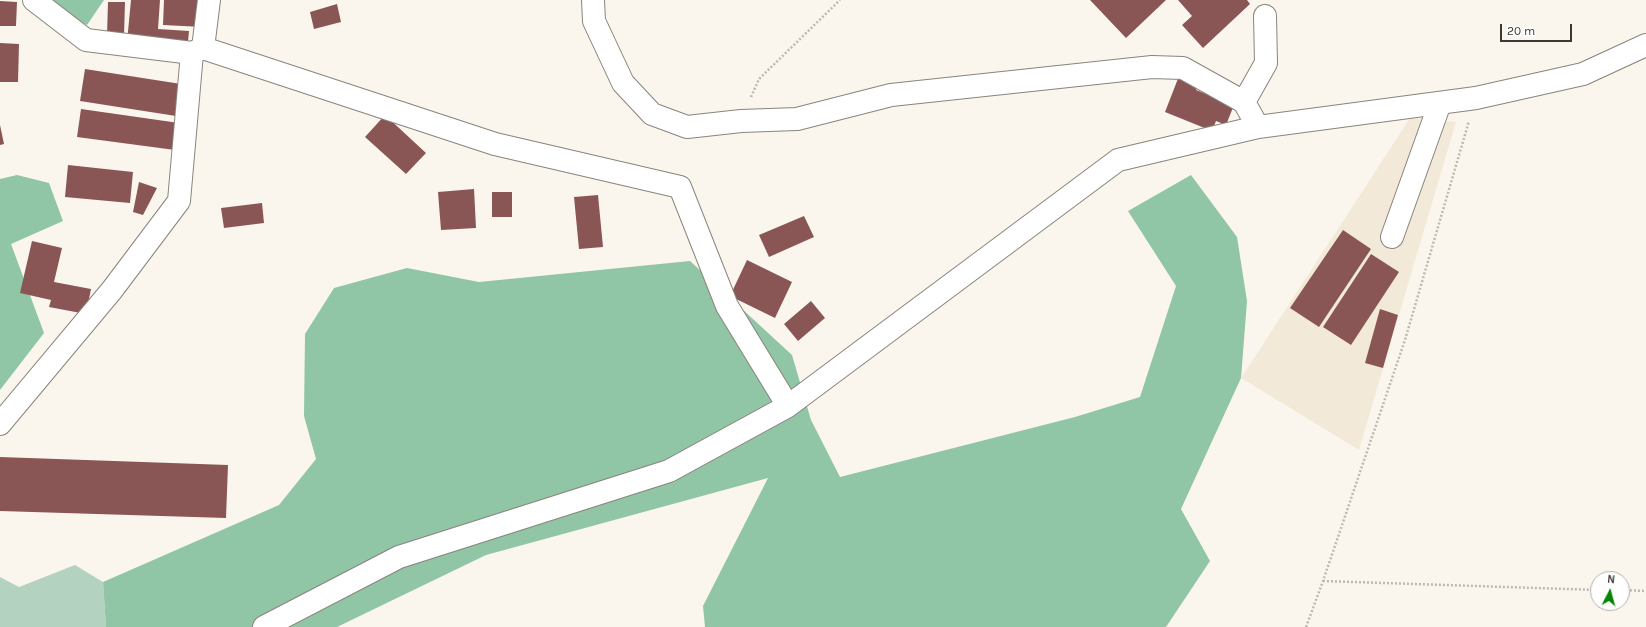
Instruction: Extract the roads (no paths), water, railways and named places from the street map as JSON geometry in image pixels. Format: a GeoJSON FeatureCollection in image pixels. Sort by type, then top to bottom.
{"type":"FeatureCollection","features":[{"type":"Feature","properties":{"kind":"street"},"geometry":{"type":"LineString","coordinates":[[34,0],[86,40],[197,50],[495,144],[680,187],[728,306],[788,406]]}},
{"type":"Feature","properties":{"kind":"street"},"geometry":{"type":"LineString","coordinates":[[0,424],[112,290],[179,201],[197,50],[209,0]]}},
{"type":"Feature","properties":{"kind":"street"},"geometry":{"type":"LineString","coordinates":[[593,0],[594,21],[623,83],[652,114],[687,127],[741,121],[797,119],[891,95],[1152,67],[1183,68],[1244,102],[1258,127]]}},
{"type":"Feature","properties":{"kind":"street"},"geometry":{"type":"LineString","coordinates":[[1244,102],[1266,63],[1264,16]]}},
{"type":"Feature","properties":{"kind":"street"},"geometry":{"type":"LineString","coordinates":[[264,627],[399,557],[669,471],[788,406],[1118,160],[1258,127],[1476,98],[1582,74],[1646,45]]}},
{"type":"Feature","properties":{"kind":"street"},"geometry":{"type":"LineString","coordinates":[[1392,237],[1440,103]]}}]}
